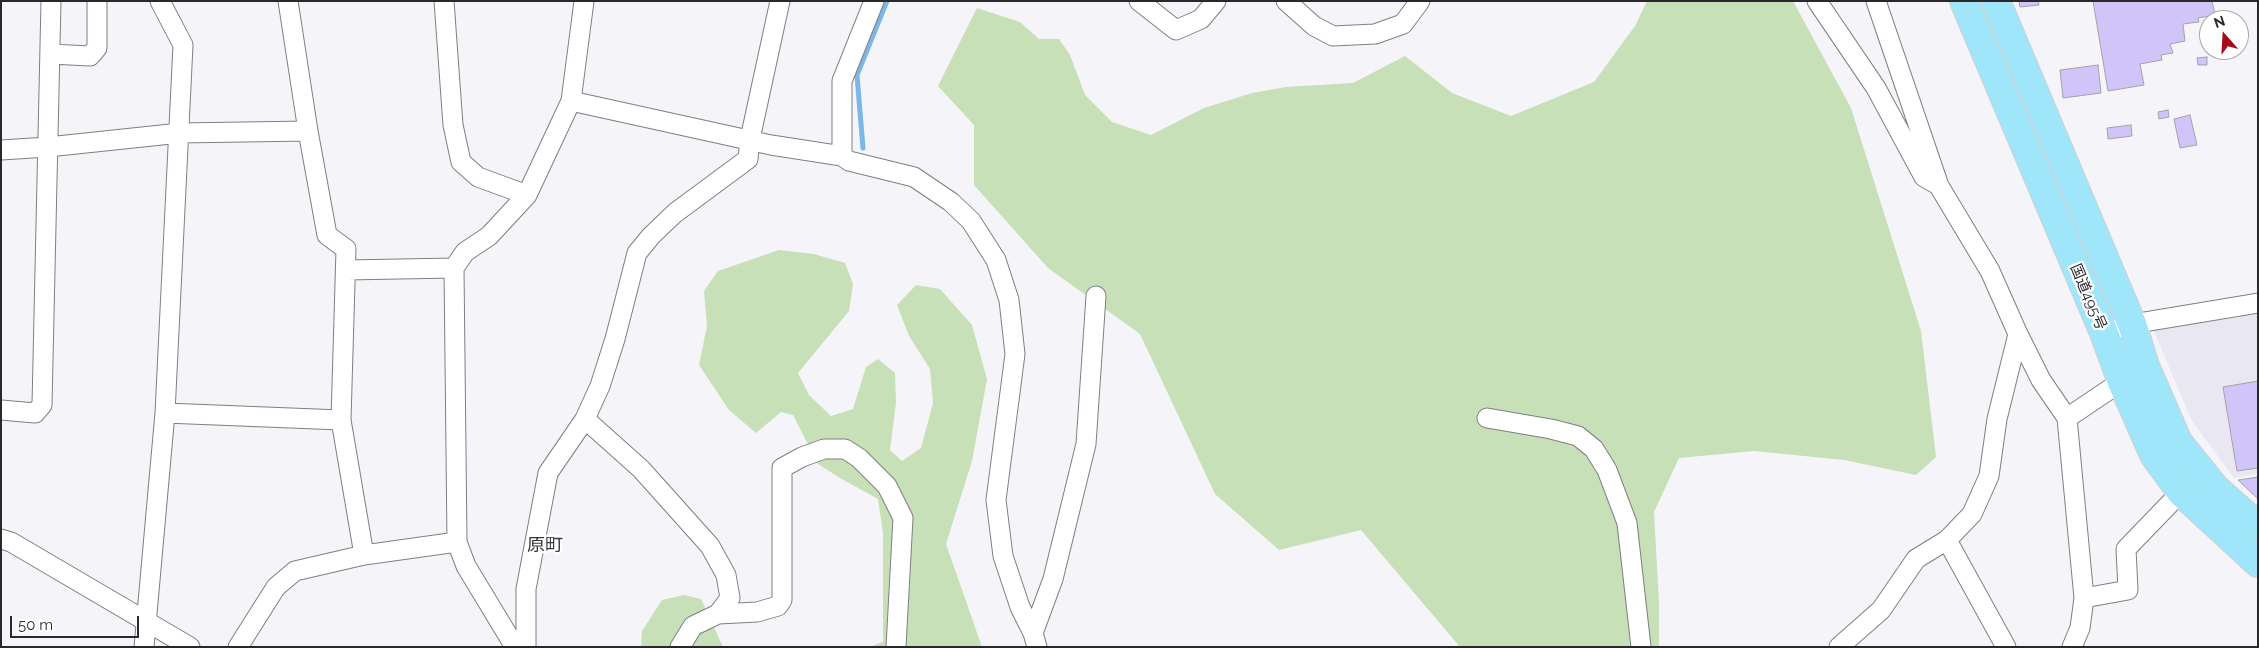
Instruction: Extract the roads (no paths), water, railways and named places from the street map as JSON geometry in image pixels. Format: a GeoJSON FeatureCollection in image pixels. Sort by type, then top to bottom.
{"type":"FeatureCollection","features":[{"type":"Feature","properties":{"kind":"highway","name":"国道495号"},"geometry":{"type":"LineString","coordinates":[[1964,1],[2154,455],[2181,492],[2258,563]]}},
{"type":"Feature","properties":{"kind":"highway","name":"国道495号"},"geometry":{"type":"LineString","coordinates":[[1996,1],[2132,324],[2145,366],[2178,442],[2215,488],[2258,526]]}},
{"type":"Feature","properties":{"kind":"street"},"geometry":{"type":"LineString","coordinates":[[1,410],[35,413],[42,405],[51,1]]}},
{"type":"Feature","properties":{"kind":"street"},"geometry":{"type":"LineString","coordinates":[[50,54],[90,56],[94,52],[97,48],[97,1]]}},
{"type":"Feature","properties":{"kind":"street"},"geometry":{"type":"LineString","coordinates":[[144,647],[165,413],[183,45],[160,1]]}},
{"type":"Feature","properties":{"kind":"street"},"geometry":{"type":"LineString","coordinates":[[288,1],[308,131],[327,235],[346,249],[341,420],[364,555]]}},
{"type":"Feature","properties":{"kind":"street"},"geometry":{"type":"LineString","coordinates":[[444,1],[453,125],[461,162],[478,177],[527,195]]}},
{"type":"Feature","properties":{"kind":"street"},"geometry":{"type":"LineString","coordinates":[[515,647],[466,566],[457,542],[454,268],[465,252],[489,236],[527,195],[571,101],[584,1]]}},
{"type":"Feature","properties":{"kind":"street"},"geometry":{"type":"LineString","coordinates":[[526,647],[526,589],[548,474],[584,419],[600,386],[615,339],[637,253],[675,212],[748,159],[750,139],[780,1]]}},
{"type":"Feature","properties":{"kind":"street"},"geometry":{"type":"LineString","coordinates":[[842,156],[842,81],[874,1]]}},
{"type":"Feature","properties":{"kind":"street"},"geometry":{"type":"LineString","coordinates":[[1139,1],[1176,30],[1201,19],[1216,1]]}},
{"type":"Feature","properties":{"kind":"street"},"geometry":{"type":"LineString","coordinates":[[1286,1],[1314,26],[1333,36],[1375,34],[1403,24],[1420,1]]}},
{"type":"Feature","properties":{"kind":"street"},"geometry":{"type":"LineString","coordinates":[[1817,1],[1876,88],[1924,177],[1939,186]]}},
{"type":"Feature","properties":{"kind":"street"},"geometry":{"type":"LineString","coordinates":[[1876,1],[1939,186],[1990,271],[2041,380],[2067,418],[2084,598],[2080,628],[2072,647]]}},
{"type":"Feature","properties":{"kind":"street"},"geometry":{"type":"LineString","coordinates":[[571,101],[771,145],[842,156],[849,160],[914,177],[951,202],[971,221],[996,260],[1009,300],[1015,354],[996,500],[1003,556],[1020,607],[1035,640]]}},
{"type":"Feature","properties":{"kind":"street"},"geometry":{"type":"LineString","coordinates":[[1,150],[48,148],[180,133],[308,131]]}},
{"type":"Feature","properties":{"kind":"street"},"geometry":{"type":"LineString","coordinates":[[346,270],[454,268]]}},
{"type":"Feature","properties":{"kind":"street"},"geometry":{"type":"LineString","coordinates":[[1035,640],[1053,578],[1086,444],[1096,296]]}},
{"type":"Feature","properties":{"kind":"street"},"geometry":{"type":"LineString","coordinates":[[2104,334],[2132,324],[2258,303]]}},
{"type":"Feature","properties":{"kind":"street"},"geometry":{"type":"LineString","coordinates":[[1839,647],[1881,610],[1916,559],[1947,540],[1972,514],[1989,476],[1997,419],[2018,334]]}},
{"type":"Feature","properties":{"kind":"street"},"geometry":{"type":"LineString","coordinates":[[2067,418],[2145,366]]}},
{"type":"Feature","properties":{"kind":"street"},"geometry":{"type":"LineString","coordinates":[[165,413],[341,420]]}},
{"type":"Feature","properties":{"kind":"street"},"geometry":{"type":"LineString","coordinates":[[1487,418],[1551,429],[1578,436],[1594,449],[1607,470],[1627,523],[1640,622],[1640,647]]}},
{"type":"Feature","properties":{"kind":"street"},"geometry":{"type":"LineString","coordinates":[[584,419],[642,468],[710,546],[726,576],[730,598],[718,614]]}},
{"type":"Feature","properties":{"kind":"street"},"geometry":{"type":"LineString","coordinates":[[680,647],[693,626],[718,614],[757,612],[778,606],[782,600],[782,468],[824,449],[845,449],[859,458],[887,486],[903,518],[896,647]]}},
{"type":"Feature","properties":{"kind":"street"},"geometry":{"type":"LineString","coordinates":[[2084,598],[2128,590],[2126,549],[2181,492]]}},
{"type":"Feature","properties":{"kind":"street"},"geometry":{"type":"LineString","coordinates":[[1,539],[11,542],[190,647]]}},
{"type":"Feature","properties":{"kind":"street"},"geometry":{"type":"LineString","coordinates":[[1947,540],[2005,646]]}},
{"type":"Feature","properties":{"kind":"street"},"geometry":{"type":"LineString","coordinates":[[238,647],[276,587],[295,571],[364,555],[457,542]]}},
{"type":"Feature","properties":{"kind":"waterway"},"geometry":{"type":"LineString","coordinates":[[863,148],[857,75],[887,1]]}},
{"type":"Feature","properties":{"kind":"district","name":"原町"},"geometry":{"type":"Point","coordinates":[545,546]}}]}
